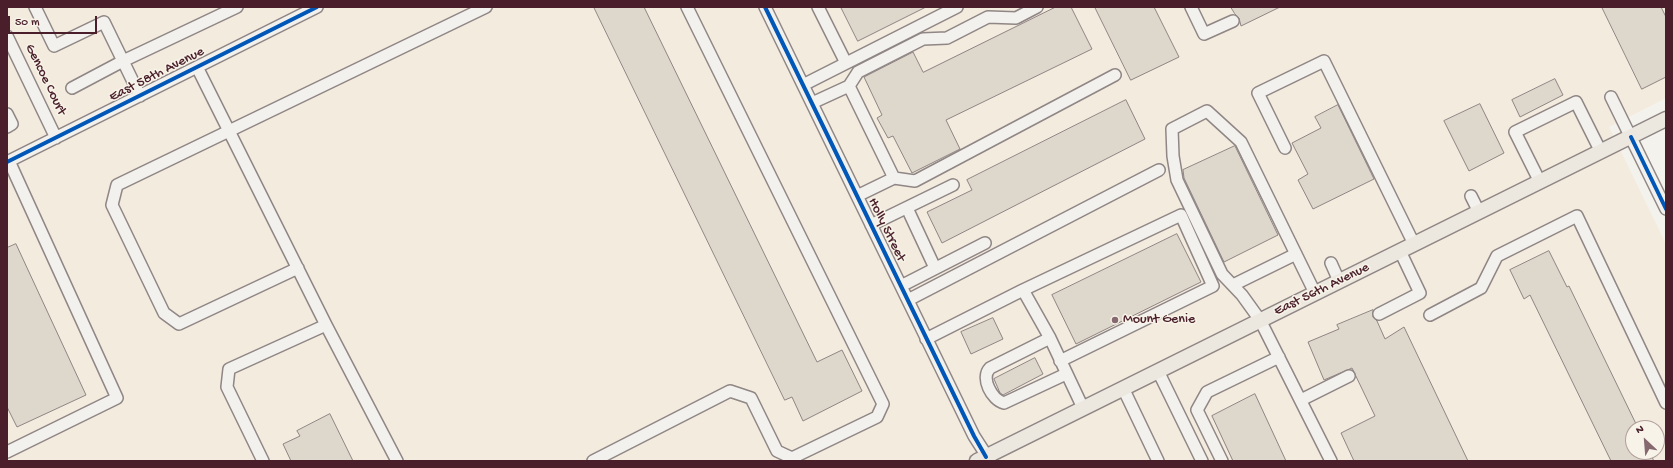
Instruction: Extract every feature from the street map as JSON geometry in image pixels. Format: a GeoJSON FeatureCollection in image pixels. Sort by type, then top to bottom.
{"type":"FeatureCollection","features":[{"type":"Feature","properties":{"kind":"main road","name":"East 56th Avenue"},"geometry":{"type":"LineString","coordinates":[[984,460],[1083,408],[1666,119]]}},
{"type":"Feature","properties":{"kind":"street"},"geometry":{"type":"LineString","coordinates":[[35,7],[54,46],[104,22],[140,96]]}},
{"type":"Feature","properties":{"kind":"street"},"geometry":{"type":"LineString","coordinates":[[72,88],[123,61],[236,7]]}},
{"type":"Feature","properties":{"kind":"street","name":"East 58th Avenue"},"geometry":{"type":"LineString","coordinates":[[8,162],[317,7]]}},
{"type":"Feature","properties":{"kind":"street"},"geometry":{"type":"LineString","coordinates":[[298,268],[179,324],[164,313],[112,204],[117,186],[467,11],[486,7]]}},
{"type":"Feature","properties":{"kind":"street"},"geometry":{"type":"LineString","coordinates":[[593,461],[730,391],[751,398],[777,451],[792,458],[877,417],[883,404],[687,7]]}},
{"type":"Feature","properties":{"kind":"street","name":"Holly Street"},"geometry":{"type":"LineString","coordinates":[[765,7],[872,225],[974,436],[984,460]]}},
{"type":"Feature","properties":{"kind":"street"},"geometry":{"type":"LineString","coordinates":[[818,7],[846,63]]}},
{"type":"Feature","properties":{"kind":"street"},"geometry":{"type":"LineString","coordinates":[[803,85],[957,7]]}},
{"type":"Feature","properties":{"kind":"street"},"geometry":{"type":"LineString","coordinates":[[812,103],[849,86],[858,72],[923,39],[947,38],[988,17],[1016,18],[1037,7]]}},
{"type":"Feature","properties":{"kind":"street"},"geometry":{"type":"LineString","coordinates":[[1191,7],[1204,34],[1233,21]]}},
{"type":"Feature","properties":{"kind":"street","name":"Gencoe Court"},"geometry":{"type":"LineString","coordinates":[[7,36],[56,138]]}},
{"type":"Feature","properties":{"kind":"street"},"geometry":{"type":"LineString","coordinates":[[1285,148],[1258,93],[1324,61],[1414,244]]}},
{"type":"Feature","properties":{"kind":"street"},"geometry":{"type":"LineString","coordinates":[[197,67],[326,325],[397,461]]}},
{"type":"Feature","properties":{"kind":"street"},"geometry":{"type":"LineString","coordinates":[[857,196],[894,178],[915,181],[1115,75]]}},
{"type":"Feature","properties":{"kind":"street"},"geometry":{"type":"LineString","coordinates":[[849,86],[894,178]]}},
{"type":"Feature","properties":{"kind":"street"},"geometry":{"type":"LineString","coordinates":[[1611,97],[1666,209]]}},
{"type":"Feature","properties":{"kind":"street"},"geometry":{"type":"LineString","coordinates":[[1540,182],[1515,132],[1576,102],[1601,152]]}},
{"type":"Feature","properties":{"kind":"street"},"geometry":{"type":"LineString","coordinates":[[1315,293],[1241,142],[1208,112],[1172,129],[1177,180],[1222,274],[1233,285],[1260,320],[1331,461]]}},
{"type":"Feature","properties":{"kind":"street"},"geometry":{"type":"LineString","coordinates":[[7,114],[12,124],[7,127]]}},
{"type":"Feature","properties":{"kind":"street"},"geometry":{"type":"LineString","coordinates":[[7,452],[117,398],[8,162]]}},
{"type":"Feature","properties":{"kind":"street"},"geometry":{"type":"LineString","coordinates":[[908,300],[1159,170]]}},
{"type":"Feature","properties":{"kind":"street"},"geometry":{"type":"LineString","coordinates":[[872,225],[953,185]]}},
{"type":"Feature","properties":{"kind":"street"},"geometry":{"type":"LineString","coordinates":[[1471,196],[1479,212]]}},
{"type":"Feature","properties":{"kind":"street"},"geometry":{"type":"LineString","coordinates":[[907,208],[936,268]]}},
{"type":"Feature","properties":{"kind":"street"},"geometry":{"type":"LineString","coordinates":[[926,339],[1023,290],[1181,215],[1213,286],[1060,361]]}},
{"type":"Feature","properties":{"kind":"street"},"geometry":{"type":"LineString","coordinates":[[1430,314],[1481,288],[1497,256],[1577,216],[1666,403]]}},
{"type":"Feature","properties":{"kind":"street"},"geometry":{"type":"LineString","coordinates":[[901,286],[985,242]]}},
{"type":"Feature","properties":{"kind":"street"},"geometry":{"type":"LineString","coordinates":[[1379,314],[1420,292],[1400,251]]}},
{"type":"Feature","properties":{"kind":"street"},"geometry":{"type":"LineString","coordinates":[[1233,285],[1296,254]]}},
{"type":"Feature","properties":{"kind":"street"},"geometry":{"type":"LineString","coordinates":[[1331,263],[1339,281]]}},
{"type":"Feature","properties":{"kind":"street"},"geometry":{"type":"LineString","coordinates":[[1023,290],[1050,338],[1083,408]]}},
{"type":"Feature","properties":{"kind":"street"},"geometry":{"type":"LineString","coordinates":[[263,461],[227,388],[229,369],[326,325]]}},
{"type":"Feature","properties":{"kind":"street"},"geometry":{"type":"LineString","coordinates":[[1050,338],[990,368],[986,372],[985,378],[994,397],[999,402],[1004,403],[1066,374]]}},
{"type":"Feature","properties":{"kind":"street"},"geometry":{"type":"LineString","coordinates":[[1222,461],[1197,410],[1207,392],[1279,357]]}},
{"type":"Feature","properties":{"kind":"street"},"geometry":{"type":"LineString","coordinates":[[1158,371],[1202,461]]}},
{"type":"Feature","properties":{"kind":"street"},"geometry":{"type":"LineString","coordinates":[[1301,400],[1349,376]]}},
{"type":"Feature","properties":{"kind":"street"},"geometry":{"type":"LineString","coordinates":[[1124,388],[1158,461]]}},
{"type":"Feature","properties":{"kind":"shaded area"},"geometry":{"type":"Polygon","coordinates":[[[7,7],[1666,7],[1666,98],[1609,127],[1666,244],[1666,461],[7,461],[7,7]]]}},
{"type":"Feature","properties":{"kind":"building"},"geometry":{"type":"Polygon","coordinates":[[[594,7],[644,7],[817,362],[842,350],[862,391],[803,421],[792,397],[785,400],[594,7]]]}},
{"type":"Feature","properties":{"kind":"building"},"geometry":{"type":"Polygon","coordinates":[[[841,7],[926,7],[858,41],[841,7]]]}},
{"type":"Feature","properties":{"kind":"building"},"geometry":{"type":"Polygon","coordinates":[[[1056,7],[1071,7],[1092,49],[946,120],[960,149],[912,173],[893,136],[888,138],[877,118],[882,115],[864,77],[913,52],[923,72],[1056,7]]]}},
{"type":"Feature","properties":{"kind":"building"},"geometry":{"type":"Polygon","coordinates":[[[1095,7],[1154,7],[1179,57],[1131,80],[1095,7]]]}},
{"type":"Feature","properties":{"kind":"building"},"geometry":{"type":"Polygon","coordinates":[[[1231,7],[1280,7],[1241,26],[1239,18],[1231,7]]]}},
{"type":"Feature","properties":{"kind":"building"},"geometry":{"type":"Polygon","coordinates":[[[1602,7],[1661,7],[1666,17],[1666,77],[1642,89],[1602,7]]]}},
{"type":"Feature","properties":{"kind":"building"},"geometry":{"type":"Polygon","coordinates":[[[1555,79],[1563,95],[1520,117],[1512,100],[1555,79]]]}},
{"type":"Feature","properties":{"kind":"building"},"geometry":{"type":"Polygon","coordinates":[[[1126,100],[1145,139],[942,243],[927,212],[972,190],[967,180],[1126,100]]]}},
{"type":"Feature","properties":{"kind":"building"},"geometry":{"type":"Polygon","coordinates":[[[1480,104],[1504,153],[1469,171],[1444,121],[1480,104]]]}},
{"type":"Feature","properties":{"kind":"building"},"geometry":{"type":"Polygon","coordinates":[[[1338,105],[1374,179],[1313,209],[1298,180],[1308,174],[1292,143],[1321,128],[1315,117],[1338,105]]]}},
{"type":"Feature","properties":{"kind":"building"},"geometry":{"type":"Polygon","coordinates":[[[1235,146],[1278,235],[1224,262],[1184,178],[1183,170],[1235,146]]]}},
{"type":"Feature","properties":{"kind":"building"},"geometry":{"type":"Polygon","coordinates":[[[1177,234],[1201,282],[1076,344],[1052,295],[1177,234]]]}},
{"type":"Feature","properties":{"kind":"building"},"geometry":{"type":"Polygon","coordinates":[[[16,244],[86,395],[17,427],[7,407],[7,248],[16,244]]]}},
{"type":"Feature","properties":{"kind":"building"},"geometry":{"type":"Polygon","coordinates":[[[1549,251],[1567,287],[1569,286],[1634,420],[1625,420],[1625,460],[1654,461],[1611,461],[1530,295],[1524,299],[1510,270],[1549,251]]]}},
{"type":"Feature","properties":{"kind":"building"},"geometry":{"type":"Polygon","coordinates":[[[1373,310],[1373,317],[1377,321],[1385,339],[1404,327],[1468,461],[1354,461],[1341,433],[1375,416],[1352,368],[1324,380],[1308,342],[1339,329],[1337,325],[1373,310]]]}},
{"type":"Feature","properties":{"kind":"building"},"geometry":{"type":"Polygon","coordinates":[[[993,318],[1003,339],[971,354],[961,332],[993,318]]]}},
{"type":"Feature","properties":{"kind":"building"},"geometry":{"type":"Polygon","coordinates":[[[1035,358],[1043,374],[1003,395],[1000,393],[994,379],[1035,358]]]}},
{"type":"Feature","properties":{"kind":"building"},"geometry":{"type":"Polygon","coordinates":[[[1255,394],[1286,461],[1233,461],[1212,416],[1255,394]]]}},
{"type":"Feature","properties":{"kind":"building"},"geometry":{"type":"Polygon","coordinates":[[[330,414],[353,461],[291,461],[283,444],[300,436],[297,431],[330,414]]]}},
{"type":"Feature","properties":{"kind":"cycle path"},"geometry":{"type":"LineString","coordinates":[[7,162],[317,7]]}},
{"type":"Feature","properties":{"kind":"cycle path"},"geometry":{"type":"LineString","coordinates":[[765,7],[974,436],[986,457]]}},
{"type":"Feature","properties":{"kind":"cycle path"},"geometry":{"type":"LineString","coordinates":[[1631,137],[1666,209]]}},
{"type":"Feature","properties":{"kind":"place","name":"Mount Genie"},"geometry":{"type":"Point","coordinates":[1115,320]}}]}
